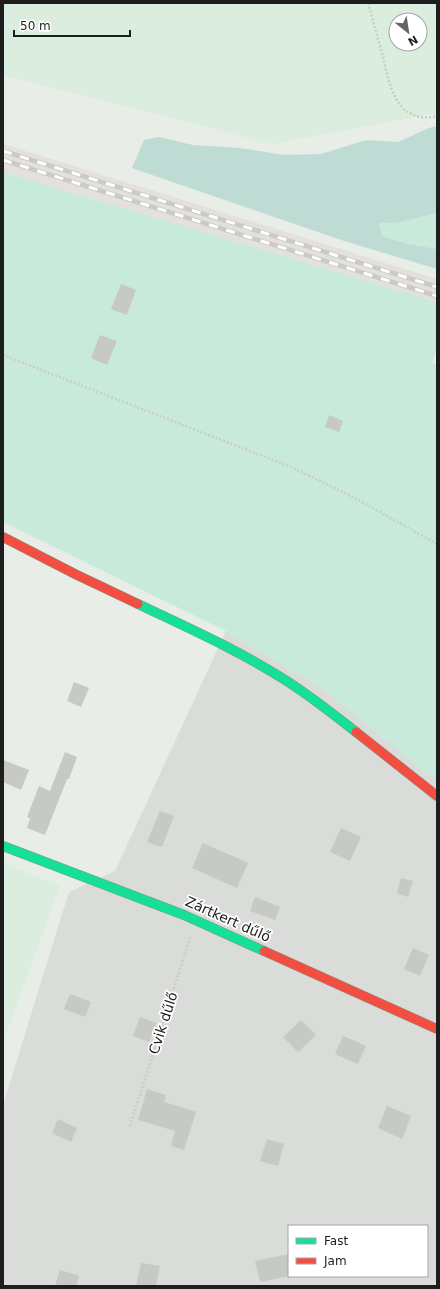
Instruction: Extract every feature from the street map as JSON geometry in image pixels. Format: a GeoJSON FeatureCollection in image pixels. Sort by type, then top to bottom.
{"type":"FeatureCollection","features":[{"type":"Feature","properties":{"kind":"main road"},"geometry":{"type":"LineString","coordinates":[[3,537],[75,574],[226,647],[282,677],[314,699],[437,796]]}},
{"type":"Feature","properties":{"kind":"main road","name":"Zártkert dűlő"},"geometry":{"type":"LineString","coordinates":[[3,846],[196,920],[437,1028]]}},
{"type":"Feature","properties":{"kind":"path"},"geometry":{"type":"LineString","coordinates":[[368,3],[395,96],[402,107],[410,114],[418,117],[437,116]]}},
{"type":"Feature","properties":{"kind":"path"},"geometry":{"type":"LineString","coordinates":[[3,355],[291,467],[353,497],[437,544]]}},
{"type":"Feature","properties":{"kind":"path","name":"Cvik dűlő"},"geometry":{"type":"LineString","coordinates":[[130,1126],[196,920]]}},
{"type":"Feature","properties":{"kind":"shaded area"},"geometry":{"type":"Polygon","coordinates":[[[437,126],[437,213],[396,223],[379,223],[382,236],[408,244],[437,249],[437,269],[341,240],[132,168],[144,140],[159,137],[193,145],[240,148],[284,155],[321,154],[366,140],[398,142],[437,126]]]}},
{"type":"Feature","properties":{"kind":"shaded area"},"geometry":{"type":"Polygon","coordinates":[[[3,144],[437,279],[437,302],[3,172],[3,144]]]}},
{"type":"Feature","properties":{"kind":"shaded area"},"geometry":{"type":"Polygon","coordinates":[[[226,631],[322,688],[437,781],[437,1286],[3,1286],[3,1105],[69,892],[115,871],[226,631]]]}},
{"type":"Feature","properties":{"kind":"green space"},"geometry":{"type":"Polygon","coordinates":[[[3,3],[437,3],[437,113],[272,144],[3,75],[3,3]]]}},
{"type":"Feature","properties":{"kind":"green space"},"geometry":{"type":"Polygon","coordinates":[[[3,172],[437,302],[437,347],[432,363],[437,365],[437,781],[322,688],[226,631],[3,522],[3,172]]]}},
{"type":"Feature","properties":{"kind":"green space"},"geometry":{"type":"Polygon","coordinates":[[[437,213],[437,249],[408,244],[382,236],[379,223],[396,223],[437,213]]]}},
{"type":"Feature","properties":{"kind":"green space"},"geometry":{"type":"Polygon","coordinates":[[[3,863],[60,886],[3,1042],[3,863]]]}},
{"type":"Feature","properties":{"kind":"building"},"geometry":{"type":"Polygon","coordinates":[[[121,284],[136,290],[127,315],[111,309],[121,284]]]}},
{"type":"Feature","properties":{"kind":"building"},"geometry":{"type":"Polygon","coordinates":[[[100,335],[117,341],[107,365],[91,358],[100,335]]]}},
{"type":"Feature","properties":{"kind":"building"},"geometry":{"type":"Polygon","coordinates":[[[329,415],[343,421],[339,432],[325,427],[329,415]]]}},
{"type":"Feature","properties":{"kind":"building"},"geometry":{"type":"Polygon","coordinates":[[[74,682],[89,688],[81,707],[67,701],[74,682]]]}},
{"type":"Feature","properties":{"kind":"building"},"geometry":{"type":"Polygon","coordinates":[[[65,752],[77,757],[45,835],[27,828],[30,818],[27,817],[39,786],[50,791],[65,752]]]}},
{"type":"Feature","properties":{"kind":"building"},"geometry":{"type":"Polygon","coordinates":[[[3,760],[29,770],[21,790],[3,782],[3,760]]]}},
{"type":"Feature","properties":{"kind":"building"},"geometry":{"type":"Polygon","coordinates":[[[160,811],[174,816],[162,847],[147,842],[160,811]]]}},
{"type":"Feature","properties":{"kind":"building"},"geometry":{"type":"Polygon","coordinates":[[[341,828],[361,837],[350,861],[330,852],[341,828]]]}},
{"type":"Feature","properties":{"kind":"building"},"geometry":{"type":"Polygon","coordinates":[[[203,843],[248,863],[237,888],[192,868],[203,843]]]}},
{"type":"Feature","properties":{"kind":"building"},"geometry":{"type":"Polygon","coordinates":[[[401,878],[413,881],[408,897],[397,893],[401,878]]]}},
{"type":"Feature","properties":{"kind":"building"},"geometry":{"type":"Polygon","coordinates":[[[255,897],[280,907],[275,920],[250,911],[255,897]]]}},
{"type":"Feature","properties":{"kind":"building"},"geometry":{"type":"Polygon","coordinates":[[[413,948],[429,955],[420,976],[404,969],[413,948]]]}},
{"type":"Feature","properties":{"kind":"building"},"geometry":{"type":"Polygon","coordinates":[[[70,994],[91,1002],[85,1017],[64,1009],[70,994]]]}},
{"type":"Feature","properties":{"kind":"building"},"geometry":{"type":"Polygon","coordinates":[[[140,1017],[156,1023],[149,1042],[133,1036],[140,1017]]]}},
{"type":"Feature","properties":{"kind":"building"},"geometry":{"type":"Polygon","coordinates":[[[301,1020],[316,1035],[298,1052],[283,1037],[301,1020]]]}},
{"type":"Feature","properties":{"kind":"building"},"geometry":{"type":"Polygon","coordinates":[[[343,1036],[366,1046],[358,1064],[335,1054],[343,1036]]]}},
{"type":"Feature","properties":{"kind":"building"},"geometry":{"type":"Polygon","coordinates":[[[147,1089],[166,1095],[164,1102],[196,1112],[184,1150],[171,1146],[175,1131],[138,1120],[147,1089]]]}},
{"type":"Feature","properties":{"kind":"building"},"geometry":{"type":"Polygon","coordinates":[[[387,1106],[411,1116],[402,1139],[378,1128],[387,1106]]]}},
{"type":"Feature","properties":{"kind":"building"},"geometry":{"type":"Polygon","coordinates":[[[58,1119],[77,1128],[71,1142],[52,1133],[58,1119]]]}},
{"type":"Feature","properties":{"kind":"building"},"geometry":{"type":"Polygon","coordinates":[[[267,1139],[284,1144],[278,1166],[260,1161],[267,1139]]]}},
{"type":"Feature","properties":{"kind":"building"},"geometry":{"type":"Polygon","coordinates":[[[288,1254],[288,1276],[260,1282],[255,1261],[288,1254]]]}},
{"type":"Feature","properties":{"kind":"building"},"geometry":{"type":"Polygon","coordinates":[[[141,1263],[160,1266],[156,1286],[136,1286],[141,1263]]]}},
{"type":"Feature","properties":{"kind":"building"},"geometry":{"type":"Polygon","coordinates":[[[60,1270],[79,1276],[76,1286],[55,1286],[60,1270]]]}},
{"type":"Feature","properties":{"kind":"railway"},"geometry":{"type":"LineString","coordinates":[[3,151],[437,287]]}},
{"type":"Feature","properties":{"kind":"railway"},"geometry":{"type":"LineString","coordinates":[[3,160],[437,296]]}},
{"type":"Feature","properties":{"kind":"traffic: fast"},"geometry":{"type":"LineString","coordinates":[[138,604],[265,667],[311,697],[356,732]]}},
{"type":"Feature","properties":{"kind":"traffic: fast"},"geometry":{"type":"LineString","coordinates":[[3,846],[184,915],[264,951]]}},
{"type":"Feature","properties":{"kind":"traffic: jam"},"geometry":{"type":"LineString","coordinates":[[3,537],[138,604]]}},
{"type":"Feature","properties":{"kind":"traffic: jam"},"geometry":{"type":"LineString","coordinates":[[356,732],[437,796]]}},
{"type":"Feature","properties":{"kind":"traffic: jam"},"geometry":{"type":"LineString","coordinates":[[264,951],[437,1029]]}}]}
